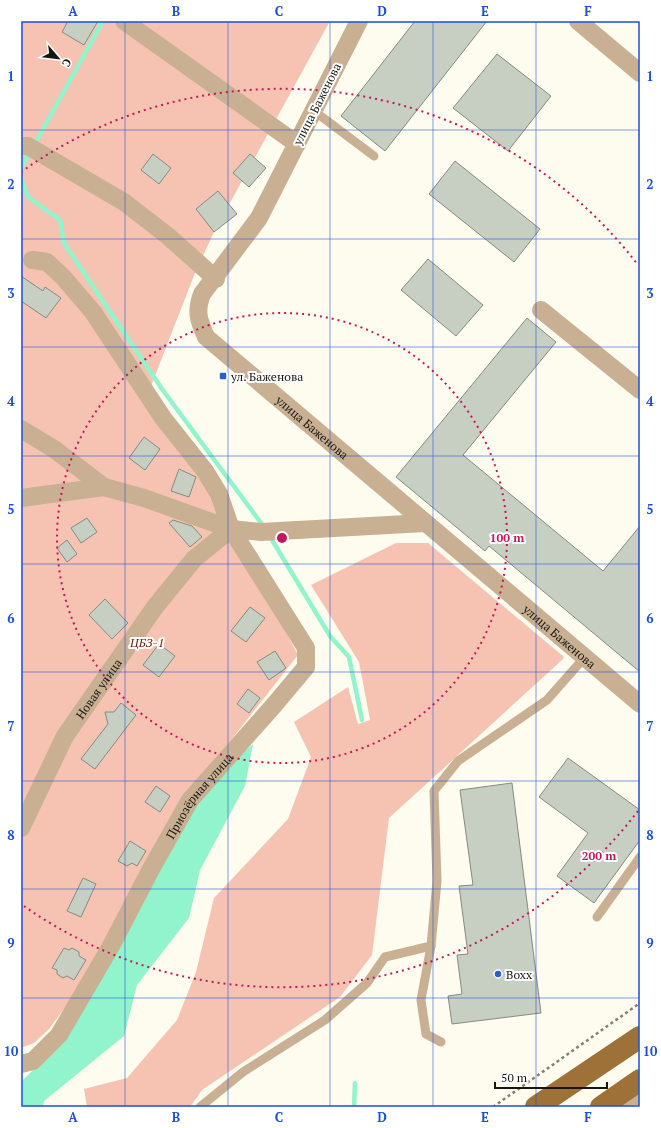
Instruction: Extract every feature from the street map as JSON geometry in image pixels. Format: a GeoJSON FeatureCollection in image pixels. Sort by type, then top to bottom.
{"type":"FeatureCollection","features":[{"type":"Feature","properties":{"kind":"main road"},"geometry":{"type":"LineString","coordinates":[[536,1107],[640,1037]]}},
{"type":"Feature","properties":{"kind":"main road"},"geometry":{"type":"LineString","coordinates":[[608,1103],[640,1080]]}},
{"type":"Feature","properties":{"kind":"street"},"geometry":{"type":"LineString","coordinates":[[124,21],[297,144]]}},
{"type":"Feature","properties":{"kind":"street","name":"улица Баженова"},"geometry":{"type":"LineString","coordinates":[[359,21],[259,218],[216,279],[202,294],[197,306],[200,323],[206,337],[640,704]]}},
{"type":"Feature","properties":{"kind":"street"},"geometry":{"type":"LineString","coordinates":[[578,21],[640,73]]}},
{"type":"Feature","properties":{"kind":"street"},"geometry":{"type":"LineString","coordinates":[[21,146],[28,146],[124,202],[168,236],[216,279]]}},
{"type":"Feature","properties":{"kind":"street","name":"Приозёрная улица"},"geometry":{"type":"LineString","coordinates":[[21,1064],[33,1061],[59,1035],[111,946],[151,869],[190,800],[306,667],[306,648],[232,529],[219,494],[205,471],[163,418],[93,312],[63,277],[47,262],[32,260]]}},
{"type":"Feature","properties":{"kind":"street"},"geometry":{"type":"LineString","coordinates":[[541,310],[640,390]]}},
{"type":"Feature","properties":{"kind":"street"},"geometry":{"type":"LineString","coordinates":[[21,429],[54,449],[104,487],[144,498],[232,529],[261,532],[425,523]]}},
{"type":"Feature","properties":{"kind":"street"},"geometry":{"type":"LineString","coordinates":[[21,498],[104,487]]}},
{"type":"Feature","properties":{"kind":"street","name":"Новая улица"},"geometry":{"type":"LineString","coordinates":[[21,828],[65,736],[155,607],[194,559],[232,529]]}},
{"type":"Feature","properties":{"kind":"street"},"geometry":{"type":"LineString","coordinates":[[608,1103],[640,1096]]}},
{"type":"Feature","properties":{"kind":"lane"},"geometry":{"type":"LineString","coordinates":[[314,111],[374,156]]}},
{"type":"Feature","properties":{"kind":"lane"},"geometry":{"type":"LineString","coordinates":[[441,1042],[426,1034],[421,1000],[431,946],[437,881],[434,791],[458,761],[547,700],[584,658]]}},
{"type":"Feature","properties":{"kind":"lane"},"geometry":{"type":"LineString","coordinates":[[597,917],[640,857]]}},
{"type":"Feature","properties":{"kind":"lane"},"geometry":{"type":"LineString","coordinates":[[200,1107],[243,1072],[325,1020],[368,983],[385,957],[431,946]]}},
{"type":"Feature","properties":{"kind":"path"},"geometry":{"type":"LineString","coordinates":[[493,1107],[640,1003]]}},
{"type":"Feature","properties":{"kind":"green space","name":"ЦБЗ-1"},"geometry":{"type":"Polygon","coordinates":[[[21,21],[330,21],[214,232],[195,273],[151,386],[231,529],[298,655],[179,806],[138,876],[98,955],[72,998],[49,1029],[34,1043],[21,1048],[21,21]]]}},
{"type":"Feature","properties":{"kind":"green space"},"geometry":{"type":"Polygon","coordinates":[[[396,543],[428,543],[564,657],[389,818],[372,955],[340,997],[202,1090],[190,1107],[87,1107],[84,1089],[127,1078],[177,1020],[196,972],[214,898],[288,819],[311,757],[294,722],[348,687],[358,724],[370,720],[359,662],[311,585],[396,543]]]}},
{"type":"Feature","properties":{"kind":"shaded area"},"geometry":{"type":"Polygon","coordinates":[[[253,744],[245,786],[200,870],[189,918],[137,985],[124,1036],[44,1101],[43,1107],[21,1107],[21,1082],[54,1049],[197,794],[253,744]]]}},
{"type":"Feature","properties":{"kind":"building"},"geometry":{"type":"Polygon","coordinates":[[[68,21],[98,21],[84,45],[62,32],[68,21]]]}},
{"type":"Feature","properties":{"kind":"building"},"geometry":{"type":"Polygon","coordinates":[[[415,21],[487,21],[385,151],[341,116],[415,21]]]}},
{"type":"Feature","properties":{"kind":"building"},"geometry":{"type":"Polygon","coordinates":[[[497,54],[551,96],[508,151],[453,108],[497,54]]]}},
{"type":"Feature","properties":{"kind":"building"},"geometry":{"type":"Polygon","coordinates":[[[153,154],[171,168],[159,184],[141,170],[153,154]]]}},
{"type":"Feature","properties":{"kind":"building"},"geometry":{"type":"Polygon","coordinates":[[[250,154],[266,168],[249,187],[233,173],[250,154]]]}},
{"type":"Feature","properties":{"kind":"building"},"geometry":{"type":"Polygon","coordinates":[[[455,161],[540,229],[514,262],[429,194],[455,161]]]}},
{"type":"Feature","properties":{"kind":"building"},"geometry":{"type":"Polygon","coordinates":[[[218,191],[237,214],[214,232],[196,209],[218,191]]]}},
{"type":"Feature","properties":{"kind":"building"},"geometry":{"type":"Polygon","coordinates":[[[428,259],[483,305],[456,336],[401,290],[428,259]]]}},
{"type":"Feature","properties":{"kind":"building"},"geometry":{"type":"Polygon","coordinates":[[[21,276],[43,291],[45,287],[61,298],[46,318],[21,301],[21,276]]]}},
{"type":"Feature","properties":{"kind":"building"},"geometry":{"type":"Polygon","coordinates":[[[527,318],[556,342],[463,455],[603,571],[640,526],[640,672],[489,546],[485,551],[396,477],[527,318]]]}},
{"type":"Feature","properties":{"kind":"building"},"geometry":{"type":"Polygon","coordinates":[[[144,437],[160,449],[145,470],[129,458],[144,437]]]}},
{"type":"Feature","properties":{"kind":"building"},"geometry":{"type":"Polygon","coordinates":[[[179,469],[196,477],[189,497],[171,491],[179,469]]]}},
{"type":"Feature","properties":{"kind":"building"},"geometry":{"type":"Polygon","coordinates":[[[87,518],[97,532],[81,543],[71,528],[87,518]]]}},
{"type":"Feature","properties":{"kind":"building"},"geometry":{"type":"Polygon","coordinates":[[[173,520],[192,526],[202,537],[190,547],[169,523],[173,520]]]}},
{"type":"Feature","properties":{"kind":"building"},"geometry":{"type":"Polygon","coordinates":[[[67,540],[77,554],[67,562],[57,548],[67,540]]]}},
{"type":"Feature","properties":{"kind":"building"},"geometry":{"type":"Polygon","coordinates":[[[105,599],[128,623],[112,639],[89,615],[105,599]]]}},
{"type":"Feature","properties":{"kind":"building"},"geometry":{"type":"Polygon","coordinates":[[[250,607],[265,618],[246,642],[231,631],[250,607]]]}},
{"type":"Feature","properties":{"kind":"building"},"geometry":{"type":"Polygon","coordinates":[[[159,644],[175,656],[159,677],[143,665],[159,644]]]}},
{"type":"Feature","properties":{"kind":"building"},"geometry":{"type":"Polygon","coordinates":[[[275,651],[286,668],[269,680],[257,662],[275,651]]]}},
{"type":"Feature","properties":{"kind":"building"},"geometry":{"type":"Polygon","coordinates":[[[248,689],[260,698],[249,713],[237,704],[248,689]]]}},
{"type":"Feature","properties":{"kind":"building"},"geometry":{"type":"Polygon","coordinates":[[[121,703],[136,715],[95,769],[81,759],[108,724],[105,712],[114,712],[121,703]]]}},
{"type":"Feature","properties":{"kind":"building"},"geometry":{"type":"Polygon","coordinates":[[[568,758],[640,810],[640,840],[594,903],[557,876],[588,833],[539,797],[568,758]]]}},
{"type":"Feature","properties":{"kind":"building"},"geometry":{"type":"Polygon","coordinates":[[[512,783],[541,1013],[452,1024],[448,996],[462,994],[457,955],[468,954],[459,886],[473,885],[460,790],[512,783]]]}},
{"type":"Feature","properties":{"kind":"building"},"geometry":{"type":"Polygon","coordinates":[[[156,786],[170,796],[160,812],[145,802],[156,786]]]}},
{"type":"Feature","properties":{"kind":"building"},"geometry":{"type":"Polygon","coordinates":[[[130,841],[146,851],[137,866],[132,863],[127,866],[118,861],[130,841]]]}},
{"type":"Feature","properties":{"kind":"building"},"geometry":{"type":"Polygon","coordinates":[[[83,878],[96,884],[81,917],[67,911],[83,878]]]}},
{"type":"Feature","properties":{"kind":"building"},"geometry":{"type":"Polygon","coordinates":[[[64,948],[69,950],[72,948],[79,952],[79,956],[86,960],[74,980],[67,976],[63,978],[57,974],[57,970],[52,968],[64,948]]]}},
{"type":"Feature","properties":{"kind":"waterway"},"geometry":{"type":"LineString","coordinates":[[34,145],[103,21]]}},
{"type":"Feature","properties":{"kind":"waterway"},"geometry":{"type":"LineString","coordinates":[[21,168],[30,152]]}},
{"type":"Feature","properties":{"kind":"waterway"},"geometry":{"type":"LineString","coordinates":[[21,178],[28,197],[60,220],[64,243],[162,389],[264,527]]}},
{"type":"Feature","properties":{"kind":"waterway"},"geometry":{"type":"LineString","coordinates":[[269,535],[330,636],[349,657],[362,720]]}},
{"type":"Feature","properties":{"kind":"waterway"},"geometry":{"type":"LineString","coordinates":[[354,1107],[355,1083]]}},
{"type":"Feature","properties":{"kind":"place","name":"ул. Баженова"},"geometry":{"type":"Point","coordinates":[223,376]}},
{"type":"Feature","properties":{"kind":"place","name":"Boxx"},"geometry":{"type":"Point","coordinates":[498,974]}}]}
